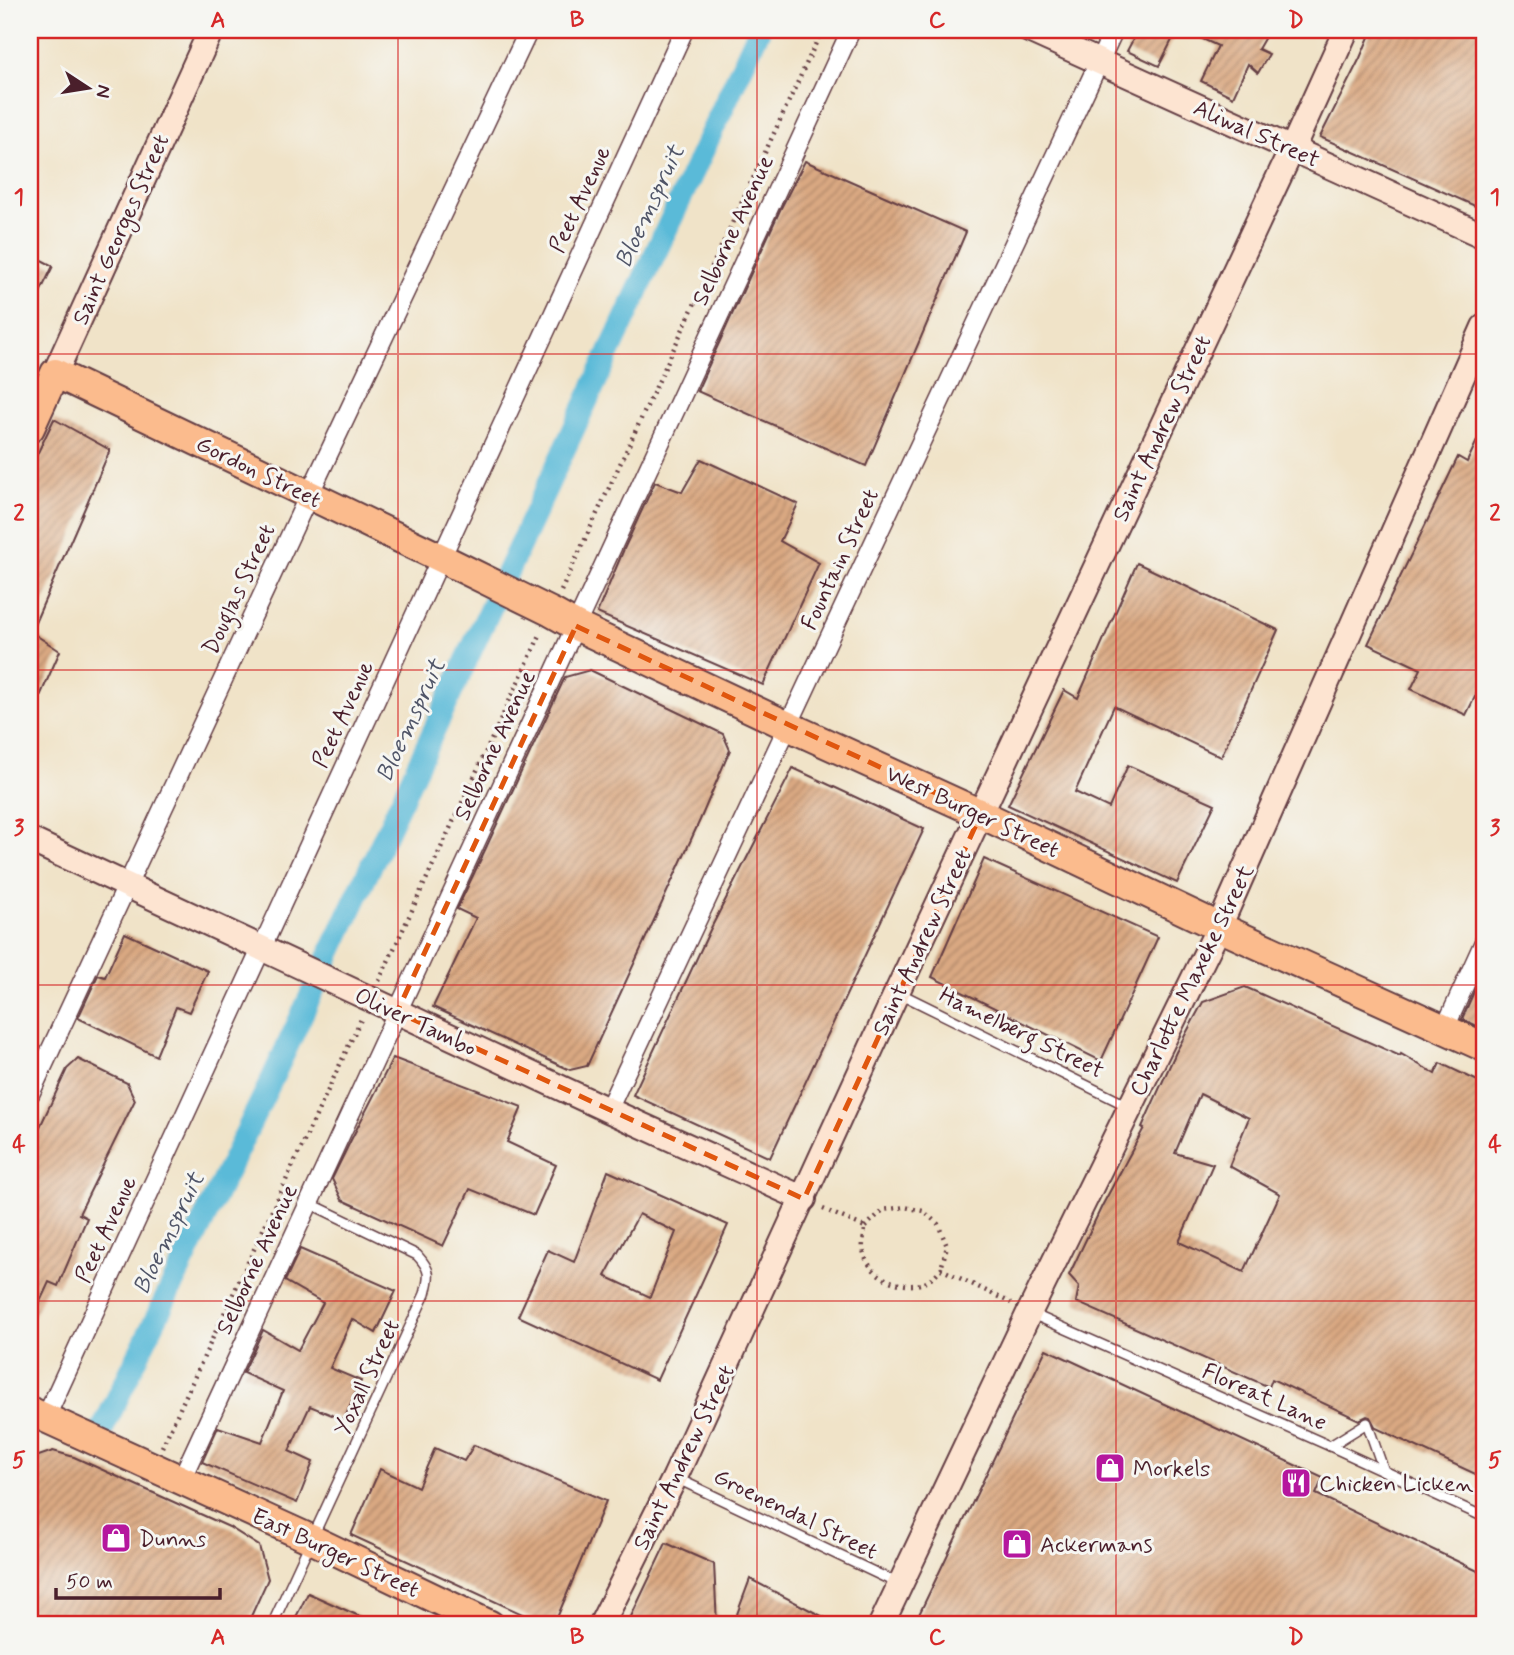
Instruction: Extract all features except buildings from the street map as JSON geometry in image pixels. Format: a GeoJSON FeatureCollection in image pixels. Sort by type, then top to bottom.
{"type":"FeatureCollection","features":[{"type":"Feature","properties":{"kind":"main road","name":"Gordon Street"},"geometry":{"type":"LineString","coordinates":[[55,373],[452,564]]}},
{"type":"Feature","properties":{"kind":"main road","name":"Saint Georges Street"},"geometry":{"type":"LineString","coordinates":[[30,428],[55,373]]}},
{"type":"Feature","properties":{"kind":"main road","name":"West Burger Street"},"geometry":{"type":"LineString","coordinates":[[452,564],[788,726],[1484,1047]]}},
{"type":"Feature","properties":{"kind":"main road","name":"East Burger Street"},"geometry":{"type":"LineString","coordinates":[[38,1415],[313,1540],[490,1625]]}},
{"type":"Feature","properties":{"kind":"street","name":"Saint Georges Street"},"geometry":{"type":"LineString","coordinates":[[55,373],[210,30]]}},
{"type":"Feature","properties":{"kind":"street","name":"Douglas Street"},"geometry":{"type":"LineString","coordinates":[[30,1094],[529,30]]}},
{"type":"Feature","properties":{"kind":"street","name":"Peet Avenue"},"geometry":{"type":"LineString","coordinates":[[38,1415],[271,953],[452,564],[684,30]]}},
{"type":"Feature","properties":{"kind":"street","name":"Selborne Avenue"},"geometry":{"type":"LineString","coordinates":[[181,1480],[851,30]]}},
{"type":"Feature","properties":{"kind":"street","name":"Aliwal Street"},"geometry":{"type":"LineString","coordinates":[[1029,30],[1484,236]]}},
{"type":"Feature","properties":{"kind":"street","name":"Fountain Street"},"geometry":{"type":"LineString","coordinates":[[608,1110],[1114,30]]}},
{"type":"Feature","properties":{"kind":"street","name":"Saint Andrew Street"},"geometry":{"type":"LineString","coordinates":[[601,1625],[675,1477],[897,992],[1346,30]]}},
{"type":"Feature","properties":{"kind":"street","name":"Charlotte Maxeke Street"},"geometry":{"type":"LineString","coordinates":[[881,1625],[1029,1313],[1219,927],[1484,327]]}},
{"type":"Feature","properties":{"kind":"street","name":"Oliver Tambo"},"geometry":{"type":"LineString","coordinates":[[30,841],[804,1199]]}},
{"type":"Feature","properties":{"kind":"street"},"geometry":{"type":"LineString","coordinates":[[1445,1028],[1484,943]]}},
{"type":"Feature","properties":{"kind":"lane","name":"Hamelberg Street"},"geometry":{"type":"LineString","coordinates":[[897,992],[1129,1107]]}},
{"type":"Feature","properties":{"kind":"lane","name":"Yoxall Street"},"geometry":{"type":"LineString","coordinates":[[272,1625],[430,1278],[427,1265],[417,1255],[309,1203]]}},
{"type":"Feature","properties":{"kind":"lane","name":"Floreat Lane"},"geometry":{"type":"LineString","coordinates":[[1029,1313],[1484,1517]]}},
{"type":"Feature","properties":{"kind":"lane"},"geometry":{"type":"LineString","coordinates":[[1330,1446],[1367,1423],[1384,1471]]}},
{"type":"Feature","properties":{"kind":"lane","name":"Groenendal Street"},"geometry":{"type":"LineString","coordinates":[[675,1477],[900,1585]]}},
{"type":"Feature","properties":{"kind":"path"},"geometry":{"type":"LineString","coordinates":[[153,1467],[822,30]]}},
{"type":"Feature","properties":{"kind":"path"},"geometry":{"type":"LineString","coordinates":[[804,1199],[865,1227]]}},
{"type":"Feature","properties":{"kind":"path"},"geometry":{"type":"LineString","coordinates":[[905,1207],[923,1210],[938,1224],[947,1246],[940,1269],[926,1283],[906,1285],[885,1280],[871,1267],[863,1250],[865,1227],[883,1210],[905,1207]]}},
{"type":"Feature","properties":{"kind":"path"},"geometry":{"type":"LineString","coordinates":[[940,1269],[1029,1313]]}},
{"type":"Feature","properties":{"kind":"highlighted area"},"geometry":{"type":"Polygon","coordinates":[[[576,626],[981,814],[804,1199],[397,1012],[576,626]]]}},
{"type":"Feature","properties":{"kind":"waterway","name":"Bloemspruit"},"geometry":{"type":"LineString","coordinates":[[102,1430],[272,1079],[759,30]]}},
{"type":"Feature","properties":{"kind":"place","name":"Morkels"},"geometry":{"type":"Point","coordinates":[1110,1468]}},
{"type":"Feature","properties":{"kind":"place","name":"Chicken Licken"},"geometry":{"type":"Point","coordinates":[1296,1483]}},
{"type":"Feature","properties":{"kind":"place","name":"Dunns"},"geometry":{"type":"Point","coordinates":[116,1538]}},
{"type":"Feature","properties":{"kind":"place","name":"Ackermans"},"geometry":{"type":"Point","coordinates":[1017,1544]}}]}
